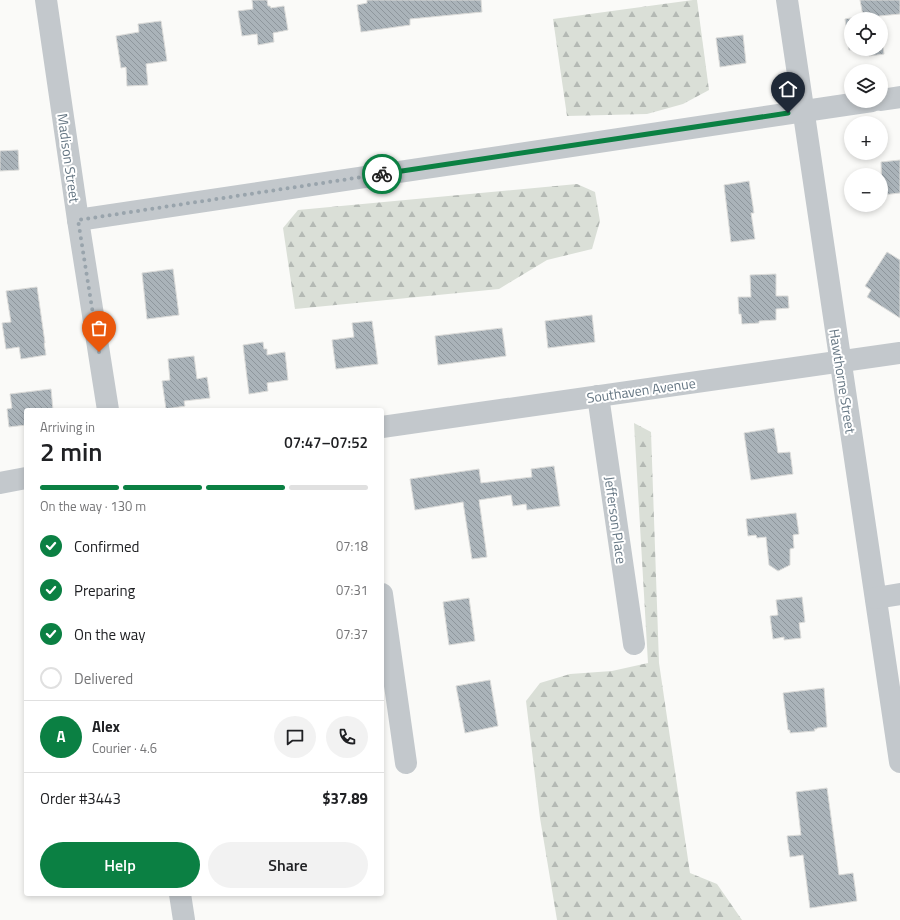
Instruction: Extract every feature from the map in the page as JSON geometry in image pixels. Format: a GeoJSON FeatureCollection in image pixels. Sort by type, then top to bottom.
{"type":"FeatureCollection","features":[{"type":"Feature","properties":{"kind":"street","name":"Madison Street"},"geometry":{"type":"LineString","coordinates":[[46,0],[78,220],[108,408]]}},
{"type":"Feature","properties":{"kind":"street","name":"Hawthorne Street"},"geometry":{"type":"LineString","coordinates":[[787,0],[900,762]]}},
{"type":"Feature","properties":{"kind":"street"},"geometry":{"type":"LineString","coordinates":[[888,99],[900,97]]}},
{"type":"Feature","properties":{"kind":"street"},"geometry":{"type":"LineString","coordinates":[[78,220],[844,105]]}},
{"type":"Feature","properties":{"kind":"street","name":"Southaven Avenue"},"geometry":{"type":"LineString","coordinates":[[384,427],[900,353]]}},
{"type":"Feature","properties":{"kind":"street","name":"Jefferson Place"},"geometry":{"type":"LineString","coordinates":[[598,396],[634,644]]}},
{"type":"Feature","properties":{"kind":"street"},"geometry":{"type":"LineString","coordinates":[[0,483],[24,478]]}},
{"type":"Feature","properties":{"kind":"street"},"geometry":{"type":"LineString","coordinates":[[876,598],[900,594]]}},
{"type":"Feature","properties":{"kind":"street"},"geometry":{"type":"LineString","coordinates":[[384,608],[406,763]]}},
{"type":"Feature","properties":{"kind":"street"},"geometry":{"type":"LineString","coordinates":[[180,896],[184,920]]}},
{"type":"Feature","properties":{"kind":"green space"},"geometry":{"type":"Polygon","coordinates":[[[697,0],[709,90],[683,104],[647,114],[567,116],[553,19],[697,0]]]}},
{"type":"Feature","properties":{"kind":"green space"},"geometry":{"type":"Polygon","coordinates":[[[577,184],[595,192],[600,221],[592,249],[547,260],[499,289],[295,309],[283,228],[298,210],[577,184]]]}},
{"type":"Feature","properties":{"kind":"green space"},"geometry":{"type":"Polygon","coordinates":[[[634,423],[651,432],[659,663],[690,873],[717,884],[742,920],[557,920],[540,818],[526,701],[540,683],[570,674],[612,671],[648,663],[634,423]]]}},
{"type":"Feature","properties":{"kind":"building"},"geometry":{"type":"Polygon","coordinates":[[[252,0],[267,0],[268,6],[271,8],[284,6],[288,30],[273,33],[274,42],[258,45],[257,34],[242,36],[238,11],[253,9],[252,0]]]}},
{"type":"Feature","properties":{"kind":"building"},"geometry":{"type":"Polygon","coordinates":[[[367,0],[481,0],[482,12],[410,19],[410,25],[361,32],[357,5],[367,3],[367,0]]]}},
{"type":"Feature","properties":{"kind":"building"},"geometry":{"type":"Polygon","coordinates":[[[860,0],[900,0],[900,14],[888,15],[888,12],[862,12],[860,0]]]}},
{"type":"Feature","properties":{"kind":"building"},"geometry":{"type":"Polygon","coordinates":[[[161,21],[167,61],[146,64],[148,85],[127,86],[126,67],[121,68],[116,36],[139,32],[138,24],[161,21]]]}},
{"type":"Feature","properties":{"kind":"building"},"geometry":{"type":"Polygon","coordinates":[[[743,35],[746,63],[720,67],[716,38],[743,35]]]}},
{"type":"Feature","properties":{"kind":"building"},"geometry":{"type":"Polygon","coordinates":[[[18,150],[19,170],[0,171],[0,151],[18,150]]]}},
{"type":"Feature","properties":{"kind":"building"},"geometry":{"type":"Polygon","coordinates":[[[900,160],[900,193],[888,194],[888,168],[881,168],[881,162],[900,160]]]}},
{"type":"Feature","properties":{"kind":"building"},"geometry":{"type":"Polygon","coordinates":[[[749,181],[754,213],[751,213],[755,239],[731,242],[724,185],[749,181]]]}},
{"type":"Feature","properties":{"kind":"building"},"geometry":{"type":"Polygon","coordinates":[[[887,252],[900,260],[900,318],[867,297],[871,290],[865,286],[887,252]]]}},
{"type":"Feature","properties":{"kind":"building"},"geometry":{"type":"Polygon","coordinates":[[[173,269],[179,315],[147,319],[142,273],[173,269]]]}},
{"type":"Feature","properties":{"kind":"building"},"geometry":{"type":"Polygon","coordinates":[[[776,274],[776,296],[788,296],[789,308],[776,309],[776,320],[742,324],[741,314],[739,314],[738,297],[751,297],[750,275],[776,274]]]}},
{"type":"Feature","properties":{"kind":"building"},"geometry":{"type":"Polygon","coordinates":[[[37,287],[46,355],[21,359],[19,347],[6,349],[2,323],[11,322],[6,291],[37,287]]]}},
{"type":"Feature","properties":{"kind":"building"},"geometry":{"type":"Polygon","coordinates":[[[592,315],[595,342],[548,348],[545,321],[592,315]]]}},
{"type":"Feature","properties":{"kind":"building"},"geometry":{"type":"Polygon","coordinates":[[[372,321],[378,364],[336,369],[332,340],[354,337],[352,323],[372,321]]]}},
{"type":"Feature","properties":{"kind":"building"},"geometry":{"type":"Polygon","coordinates":[[[502,328],[506,356],[438,365],[435,336],[502,328]]]}},
{"type":"Feature","properties":{"kind":"building"},"geometry":{"type":"Polygon","coordinates":[[[263,342],[264,349],[267,349],[267,355],[285,352],[288,380],[267,383],[268,391],[249,394],[243,345],[263,342]]]}},
{"type":"Feature","properties":{"kind":"building"},"geometry":{"type":"Polygon","coordinates":[[[194,356],[197,379],[207,377],[210,398],[184,401],[185,406],[166,408],[162,381],[170,380],[168,359],[194,356]]]}},
{"type":"Feature","properties":{"kind":"building"},"geometry":{"type":"Polygon","coordinates":[[[51,389],[53,408],[24,408],[24,425],[9,427],[7,409],[12,408],[10,394],[51,389]]]}},
{"type":"Feature","properties":{"kind":"building"},"geometry":{"type":"Polygon","coordinates":[[[774,428],[778,453],[790,452],[793,474],[751,480],[744,433],[774,428]]]}},
{"type":"Feature","properties":{"kind":"building"},"geometry":{"type":"Polygon","coordinates":[[[554,466],[560,506],[527,510],[526,504],[513,506],[511,495],[479,500],[487,557],[472,559],[463,502],[415,510],[410,479],[479,469],[481,483],[532,477],[531,469],[554,466]]]}},
{"type":"Feature","properties":{"kind":"building"},"geometry":{"type":"Polygon","coordinates":[[[796,513],[799,534],[793,535],[794,548],[790,549],[790,565],[778,571],[769,565],[766,537],[757,538],[756,535],[748,536],[746,519],[796,513]]]}},
{"type":"Feature","properties":{"kind":"building"},"geometry":{"type":"Polygon","coordinates":[[[802,597],[805,622],[799,623],[801,638],[784,640],[784,637],[773,639],[770,616],[778,615],[776,600],[802,597]]]}},
{"type":"Feature","properties":{"kind":"building"},"geometry":{"type":"Polygon","coordinates":[[[469,598],[475,641],[449,645],[443,602],[469,598]]]}},
{"type":"Feature","properties":{"kind":"building"},"geometry":{"type":"Polygon","coordinates":[[[490,680],[498,726],[465,733],[456,686],[490,680]]]}},
{"type":"Feature","properties":{"kind":"building"},"geometry":{"type":"Polygon","coordinates":[[[824,688],[827,727],[814,729],[815,731],[790,733],[790,730],[788,730],[783,693],[824,688]]]}},
{"type":"Feature","properties":{"kind":"building"},"geometry":{"type":"Polygon","coordinates":[[[827,788],[839,875],[853,873],[857,901],[810,908],[803,855],[790,857],[787,836],[801,835],[796,792],[827,788]]]}},
{"type":"Feature","properties":{"kind":"way so far"},"geometry":{"type":"LineString","coordinates":[[99,352],[78,220],[382,174]]}},
{"type":"Feature","properties":{"kind":"route"},"geometry":{"type":"LineString","coordinates":[[382,174],[788,113]]}}]}
